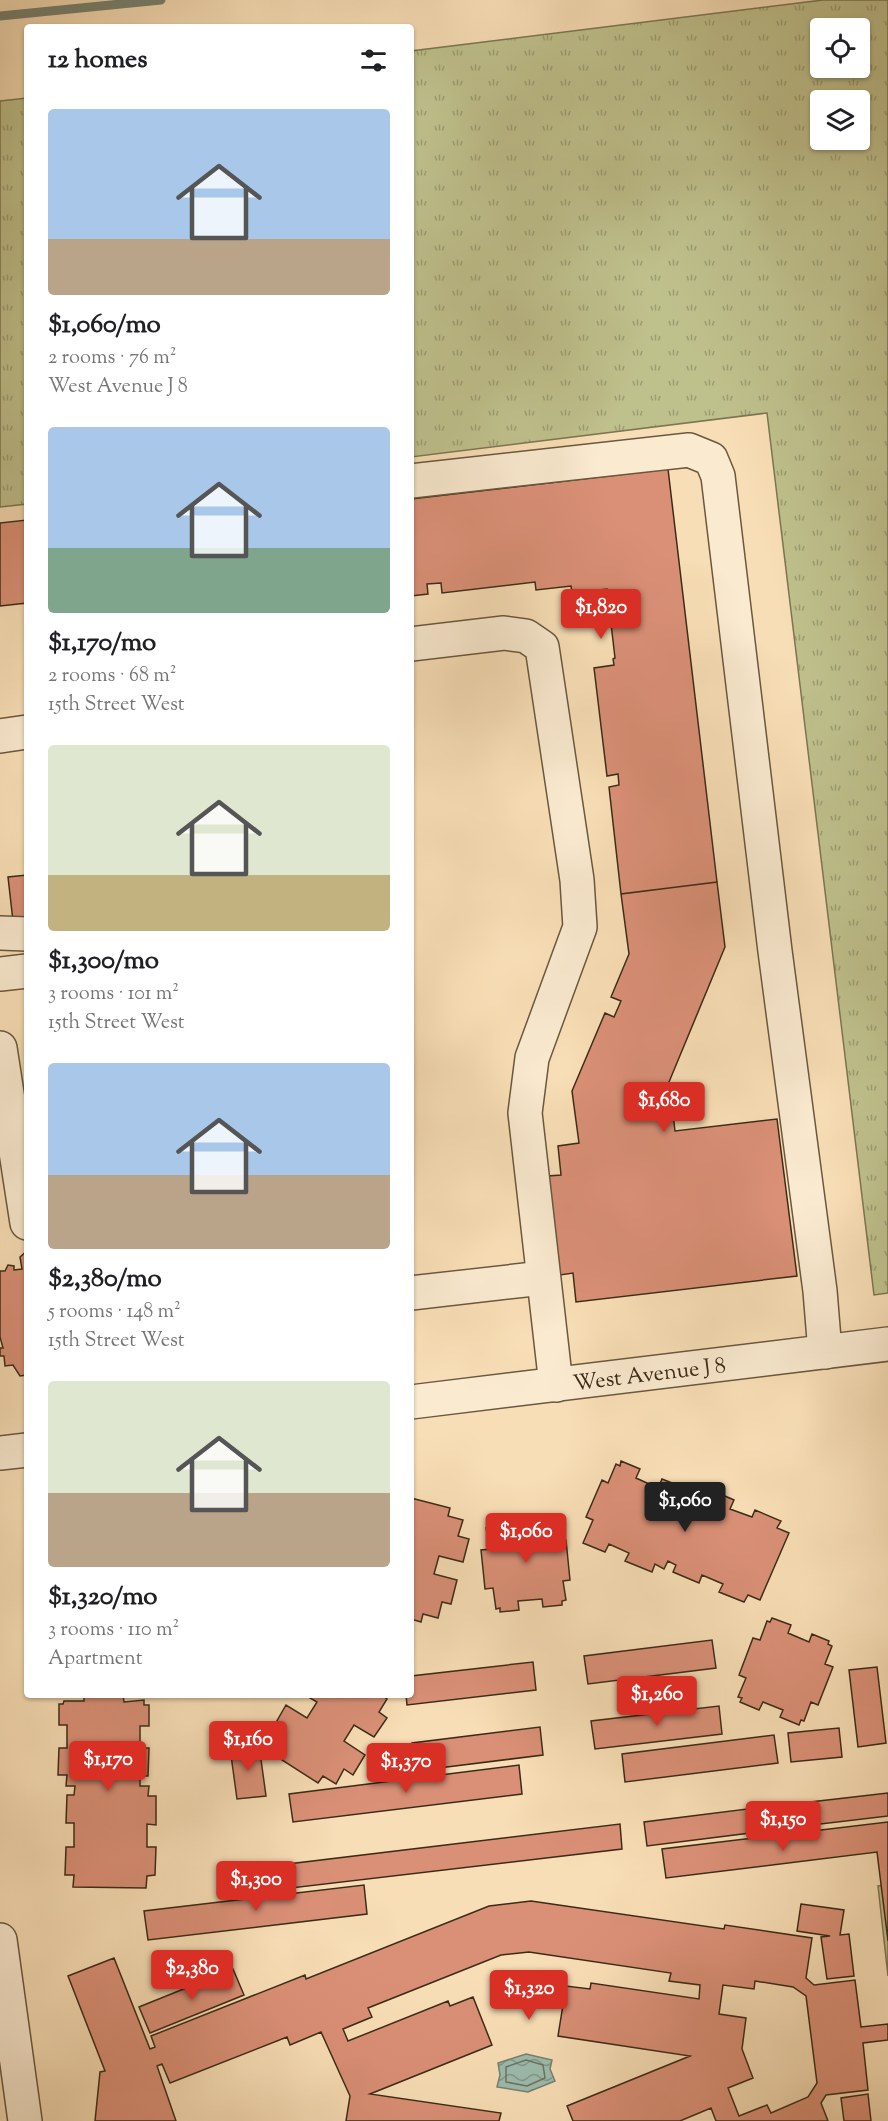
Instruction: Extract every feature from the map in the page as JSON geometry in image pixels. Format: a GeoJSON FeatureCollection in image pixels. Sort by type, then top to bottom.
{"type":"FeatureCollection","features":[{"type":"Feature","properties":{"kind":"street"},"geometry":{"type":"LineString","coordinates":[[414,481],[690,450],[711,459],[718,476],[774,939],[820,1291],[825,1352]]}},
{"type":"Feature","properties":{"kind":"street"},"geometry":{"type":"LineString","coordinates":[[414,644],[504,633],[526,636],[542,647],[577,880],[580,927],[532,1058],[525,1113],[556,1385]]}},
{"type":"Feature","properties":{"kind":"street"},"geometry":{"type":"LineString","coordinates":[[0,736],[24,732]]}},
{"type":"Feature","properties":{"kind":"street"},"geometry":{"type":"LineString","coordinates":[[0,933],[24,934]]}},
{"type":"Feature","properties":{"kind":"street"},"geometry":{"type":"LineString","coordinates":[[0,975],[24,971]]}},
{"type":"Feature","properties":{"kind":"street"},"geometry":{"type":"LineString","coordinates":[[0,1048],[24,1203]]}},
{"type":"Feature","properties":{"kind":"street"},"geometry":{"type":"LineString","coordinates":[[414,1293],[543,1278]]}},
{"type":"Feature","properties":{"kind":"street","name":"West Avenue J 8"},"geometry":{"type":"LineString","coordinates":[[414,1402],[888,1344]]}},
{"type":"Feature","properties":{"kind":"street"},"geometry":{"type":"LineString","coordinates":[[0,1453],[24,1450]]}},
{"type":"Feature","properties":{"kind":"street"},"geometry":{"type":"LineString","coordinates":[[0,1940],[25,2121]]}},
{"type":"Feature","properties":{"kind":"green space"},"geometry":{"type":"Polygon","coordinates":[[[823,0],[888,0],[888,1293],[874,1295],[767,413],[414,457],[414,51],[823,0]]]}},
{"type":"Feature","properties":{"kind":"green space"},"geometry":{"type":"Polygon","coordinates":[[[24,98],[24,504],[0,507],[0,101],[24,98]]]}},
{"type":"Feature","properties":{"kind":"green space"},"geometry":{"type":"Polygon","coordinates":[[[888,1885],[888,1976],[878,1886],[888,1885]]]}},
{"type":"Feature","properties":{"kind":"water"},"geometry":{"type":"Polygon","coordinates":[[[526,2054],[552,2060],[550,2069],[555,2081],[528,2092],[497,2087],[500,2075],[498,2063],[526,2054]]]}},
{"type":"Feature","properties":{"kind":"building"},"geometry":{"type":"Polygon","coordinates":[[[668,469],[717,882],[621,894],[609,787],[619,785],[618,774],[607,776],[594,668],[614,665],[607,589],[572,593],[571,586],[536,590],[535,582],[442,593],[441,583],[427,584],[428,594],[414,596],[414,499],[668,469]]]}},
{"type":"Feature","properties":{"kind":"building"},"geometry":{"type":"Polygon","coordinates":[[[24,520],[24,603],[0,606],[0,523],[24,520]]]}},
{"type":"Feature","properties":{"kind":"building"},"geometry":{"type":"Polygon","coordinates":[[[24,875],[24,929],[14,930],[8,877],[24,875]]]}},
{"type":"Feature","properties":{"kind":"building"},"geometry":{"type":"Polygon","coordinates":[[[717,882],[725,947],[669,1082],[675,1131],[777,1119],[797,1276],[576,1302],[573,1273],[560,1275],[548,1176],[561,1175],[558,1146],[579,1143],[572,1091],[605,1013],[614,1017],[621,1001],[611,997],[629,954],[621,894],[717,882]]]}},
{"type":"Feature","properties":{"kind":"building"},"geometry":{"type":"Polygon","coordinates":[[[24,1254],[24,1375],[20,1376],[13,1365],[5,1366],[4,1356],[0,1356],[0,1348],[3,1348],[0,1337],[0,1271],[5,1271],[8,1265],[14,1266],[14,1270],[22,1269],[20,1257],[24,1254]]]}},
{"type":"Feature","properties":{"kind":"building"},"geometry":{"type":"Polygon","coordinates":[[[621,1461],[640,1469],[636,1478],[658,1488],[662,1479],[687,1489],[683,1498],[693,1502],[696,1494],[705,1498],[709,1489],[734,1500],[730,1509],[752,1517],[755,1510],[781,1521],[777,1528],[789,1533],[760,1600],[748,1595],[744,1602],[719,1592],[723,1584],[702,1575],[699,1583],[673,1572],[676,1565],[668,1561],[664,1569],[655,1564],[652,1572],[625,1561],[629,1553],[609,1544],[605,1552],[583,1543],[593,1520],[586,1517],[602,1480],[608,1483],[616,1464],[620,1466],[621,1461]]]}},
{"type":"Feature","properties":{"kind":"building"},"geometry":{"type":"Polygon","coordinates":[[[414,1499],[450,1508],[448,1516],[463,1520],[458,1536],[469,1539],[463,1562],[439,1556],[434,1574],[457,1580],[451,1604],[442,1602],[438,1618],[423,1614],[421,1622],[414,1620],[414,1499]]]}},
{"type":"Feature","properties":{"kind":"building"},"geometry":{"type":"Polygon","coordinates":[[[552,1516],[552,1519],[556,1519],[558,1541],[566,1540],[570,1580],[563,1581],[566,1600],[562,1601],[562,1605],[543,1607],[542,1599],[518,1601],[519,1610],[500,1612],[500,1608],[496,1609],[493,1588],[485,1589],[481,1550],[490,1549],[486,1528],[489,1528],[489,1523],[508,1521],[509,1530],[534,1527],[533,1518],[552,1516]]]}},
{"type":"Feature","properties":{"kind":"building"},"geometry":{"type":"Polygon","coordinates":[[[772,1618],[791,1625],[788,1633],[809,1642],[812,1634],[829,1641],[828,1644],[832,1646],[825,1664],[833,1667],[818,1705],[811,1702],[804,1721],[801,1720],[799,1725],[780,1717],[783,1710],[763,1702],[759,1710],[740,1702],[742,1698],[738,1697],[746,1678],[739,1675],[753,1638],[760,1640],[767,1621],[770,1622],[772,1618]]]}},
{"type":"Feature","properties":{"kind":"building"},"geometry":{"type":"Polygon","coordinates":[[[712,1640],[716,1668],[588,1684],[584,1656],[712,1640]]]}},
{"type":"Feature","properties":{"kind":"building"},"geometry":{"type":"Polygon","coordinates":[[[533,1662],[536,1690],[407,1705],[406,1698],[414,1698],[414,1676],[533,1662]]]}},
{"type":"Feature","properties":{"kind":"building"},"geometry":{"type":"Polygon","coordinates":[[[877,1667],[886,1743],[858,1747],[849,1670],[877,1667]]]}},
{"type":"Feature","properties":{"kind":"building"},"geometry":{"type":"Polygon","coordinates":[[[84,1698],[123,1698],[124,1702],[144,1700],[144,1705],[149,1705],[149,1726],[140,1726],[140,1748],[149,1748],[148,1776],[140,1776],[140,1786],[149,1786],[148,1796],[156,1796],[156,1825],[147,1824],[147,1847],[156,1847],[155,1875],[147,1876],[146,1888],[73,1887],[74,1875],[65,1875],[66,1847],[74,1847],[74,1823],[66,1823],[67,1795],[74,1795],[75,1786],[66,1786],[67,1775],[58,1775],[59,1748],[67,1748],[67,1725],[59,1725],[59,1704],[63,1704],[64,1701],[84,1701],[84,1698]]]}},
{"type":"Feature","properties":{"kind":"building"},"geometry":{"type":"Polygon","coordinates":[[[310,1698],[387,1699],[379,1712],[387,1718],[374,1737],[354,1725],[344,1741],[365,1755],[353,1775],[344,1769],[336,1784],[323,1776],[318,1783],[282,1760],[286,1753],[274,1746],[283,1731],[274,1726],[286,1705],[307,1718],[317,1702],[310,1698]]]}},
{"type":"Feature","properties":{"kind":"building"},"geometry":{"type":"Polygon","coordinates":[[[719,1706],[722,1734],[595,1749],[591,1721],[719,1706]]]}},
{"type":"Feature","properties":{"kind":"building"},"geometry":{"type":"Polygon","coordinates":[[[540,1727],[543,1755],[415,1771],[412,1743],[540,1727]]]}},
{"type":"Feature","properties":{"kind":"building"},"geometry":{"type":"Polygon","coordinates":[[[839,1728],[842,1757],[791,1762],[788,1733],[839,1728]]]}},
{"type":"Feature","properties":{"kind":"building"},"geometry":{"type":"Polygon","coordinates":[[[774,1735],[778,1763],[625,1782],[622,1754],[774,1735]]]}},
{"type":"Feature","properties":{"kind":"building"},"geometry":{"type":"Polygon","coordinates":[[[259,1745],[266,1796],[237,1799],[230,1748],[259,1745]]]}},
{"type":"Feature","properties":{"kind":"building"},"geometry":{"type":"Polygon","coordinates":[[[519,1765],[522,1794],[293,1822],[289,1794],[519,1765]]]}},
{"type":"Feature","properties":{"kind":"building"},"geometry":{"type":"Polygon","coordinates":[[[888,1793],[888,1816],[770,1830],[767,1807],[888,1793]]]}},
{"type":"Feature","properties":{"kind":"building"},"geometry":{"type":"Polygon","coordinates":[[[747,1809],[750,1833],[647,1846],[644,1822],[747,1809]]]}},
{"type":"Feature","properties":{"kind":"building"},"geometry":{"type":"Polygon","coordinates":[[[888,1822],[888,1941],[877,1852],[666,1878],[662,1849],[888,1822]]]}},
{"type":"Feature","properties":{"kind":"building"},"geometry":{"type":"Polygon","coordinates":[[[620,1824],[622,1849],[291,1888],[288,1864],[620,1824]]]}},
{"type":"Feature","properties":{"kind":"building"},"geometry":{"type":"Polygon","coordinates":[[[364,1885],[367,1914],[148,1940],[144,1911],[364,1885]]]}},
{"type":"Feature","properties":{"kind":"building"},"geometry":{"type":"Polygon","coordinates":[[[531,1901],[724,1929],[725,1925],[812,1938],[806,1978],[814,1985],[855,1980],[861,2027],[888,2024],[888,2040],[863,2043],[868,2090],[826,2095],[821,2103],[828,2121],[716,2121],[711,2108],[680,2121],[573,2121],[567,2106],[690,2056],[558,2036],[566,1986],[590,1989],[591,1983],[699,1999],[700,1985],[669,1981],[671,1973],[529,1952],[501,1955],[368,2008],[372,2017],[343,2029],[348,2041],[448,2001],[450,2006],[473,1997],[492,2045],[370,2094],[501,2113],[499,2121],[346,2121],[350,2096],[321,2032],[290,2045],[287,2037],[170,2083],[162,2064],[157,2066],[176,2121],[95,2121],[100,2072],[105,2071],[68,1976],[114,1958],[150,2049],[155,2047],[151,2036],[305,1975],[306,1979],[489,1906],[531,1901]],[[755,1981],[754,1989],[723,1985],[719,2014],[746,2018],[742,2049],[753,2078],[728,2088],[739,2116],[767,2105],[771,2113],[808,2097],[817,2083],[806,1996],[793,1987],[755,1981]]]}},
{"type":"Feature","properties":{"kind":"building"},"geometry":{"type":"Polygon","coordinates":[[[801,1904],[844,1910],[840,1935],[849,1934],[854,1976],[827,1979],[821,1937],[830,1936],[797,1931],[801,1904]]]}},
{"type":"Feature","properties":{"kind":"building"},"geometry":{"type":"Polygon","coordinates":[[[233,1969],[244,1995],[150,2033],[139,2007],[233,1969]]]}},
{"type":"Feature","properties":{"kind":"building"},"geometry":{"type":"Polygon","coordinates":[[[868,2094],[871,2121],[844,2121],[841,2098],[868,2094]]]}},
{"type":"Feature","properties":{"kind":"waterway"},"geometry":{"type":"LineString","coordinates":[[0,16],[161,0]]}}]}
